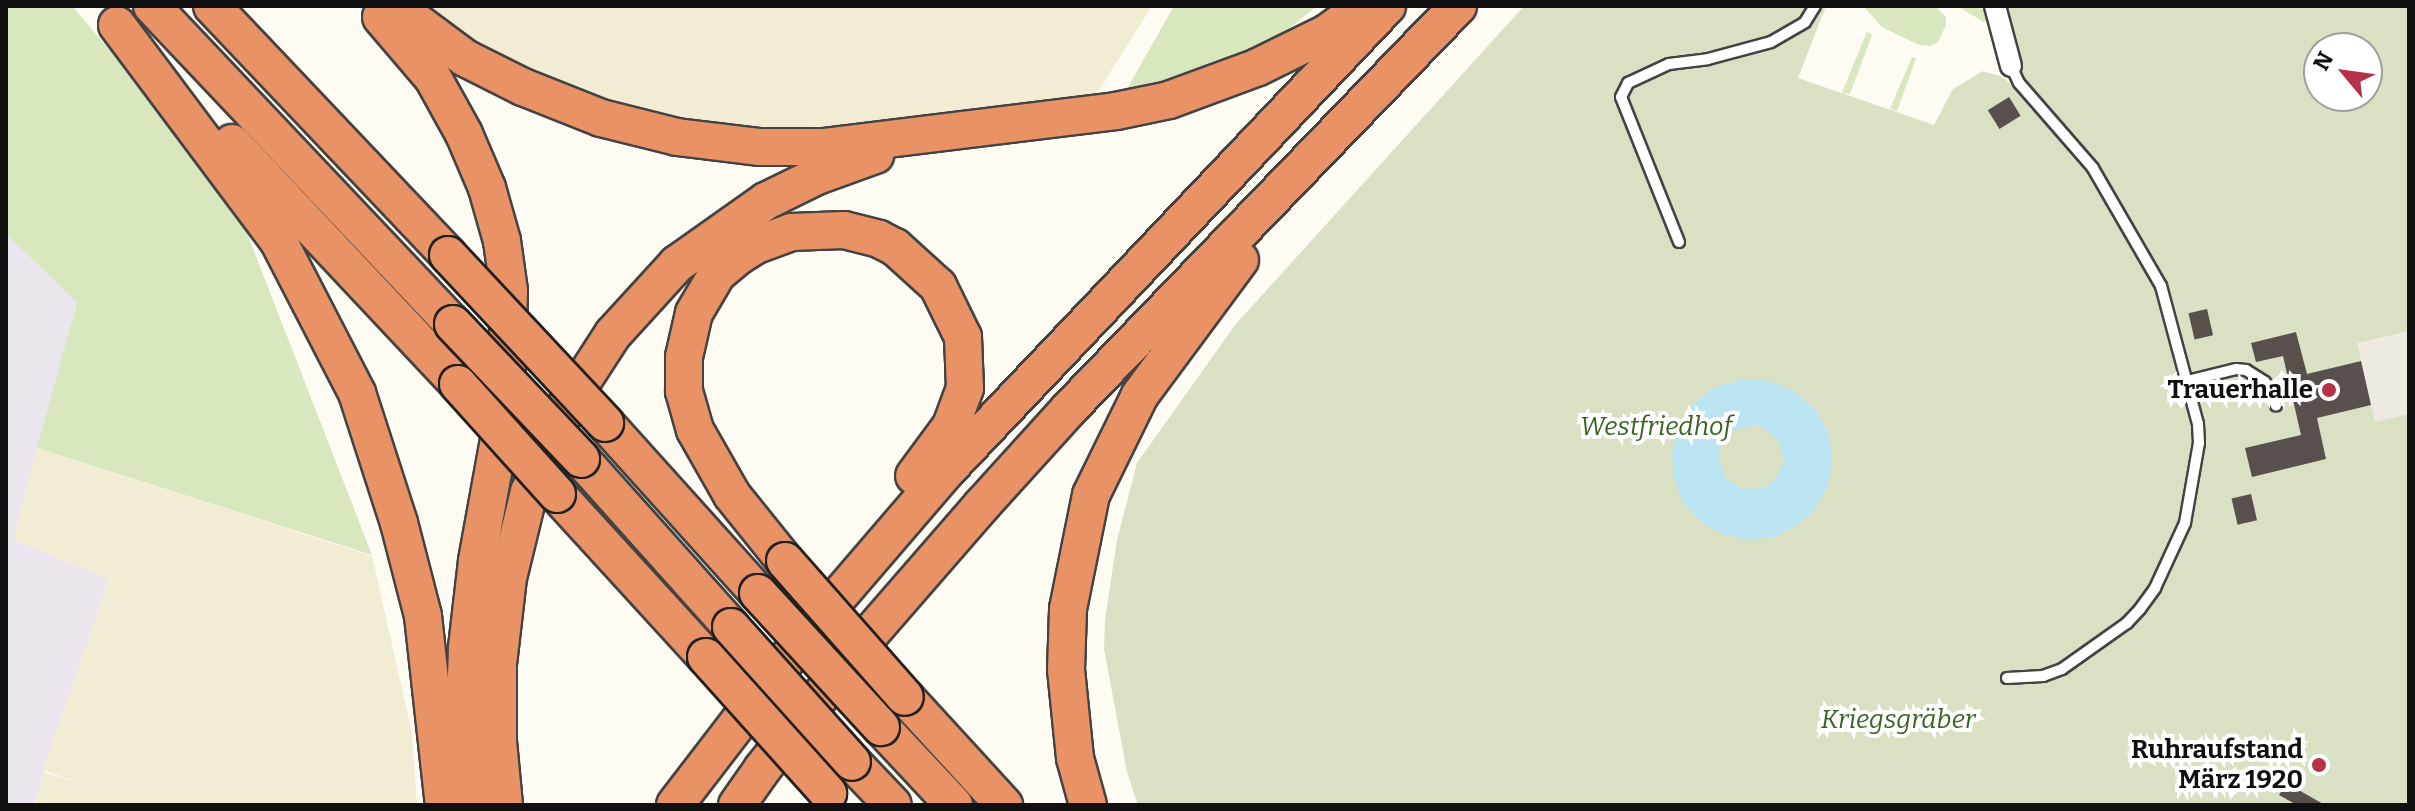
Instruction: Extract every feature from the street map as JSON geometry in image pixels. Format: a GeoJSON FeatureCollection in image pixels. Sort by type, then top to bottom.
{"type":"FeatureCollection","features":[{"type":"Feature","properties":{"kind":"highway"},"geometry":{"type":"LineString","coordinates":[[152,6],[581,459],[893,805]]}},
{"type":"Feature","properties":{"kind":"highway"},"geometry":{"type":"LineString","coordinates":[[212,6],[605,423],[954,805]]}},
{"type":"Feature","properties":{"kind":"highway"},"geometry":{"type":"LineString","coordinates":[[371,6],[433,78],[464,134],[487,188],[502,241],[509,291],[506,401],[477,561],[467,648],[464,734],[469,805]]}},
{"type":"Feature","properties":{"kind":"highway"},"geometry":{"type":"LineString","coordinates":[[395,6],[465,58],[523,87],[601,118],[677,137],[760,147],[823,147],[937,134],[1116,111],[1169,100],[1258,67],[1327,33],[1364,6]]}},
{"type":"Feature","properties":{"kind":"highway"},"geometry":{"type":"LineString","coordinates":[[675,805],[806,634],[948,469],[1387,6]]}},
{"type":"Feature","properties":{"kind":"highway"},"geometry":{"type":"LineString","coordinates":[[740,805],[763,768],[869,635],[982,505],[1069,409],[1458,6]]}},
{"type":"Feature","properties":{"kind":"highway"},"geometry":{"type":"LineString","coordinates":[[109,15],[458,384],[832,799]]}},
{"type":"Feature","properties":{"kind":"highway"},"geometry":{"type":"LineString","coordinates":[[109,15],[199,130],[278,240],[357,393],[399,523],[423,616],[444,805]]}},
{"type":"Feature","properties":{"kind":"highway"},"geometry":{"type":"LineString","coordinates":[[1088,805],[1075,758],[1066,670],[1068,609],[1091,495],[1140,395],[1340,128]]}},
{"type":"Feature","properties":{"kind":"highway"},"geometry":{"type":"LineString","coordinates":[[504,805],[498,741],[498,664],[515,542],[544,453],[593,363],[654,286],[720,230],[766,201],[817,176],[937,134]]}},
{"type":"Feature","properties":{"kind":"highway"},"geometry":{"type":"LineString","coordinates":[[806,634],[823,585],[930,457],[951,426],[965,388],[963,337],[938,286],[910,257],[860,232],[804,230],[756,245],[717,274],[704,292],[687,333],[684,391],[695,430],[732,495],[785,561],[905,697],[1004,805]]}},
{"type":"Feature","properties":{"kind":"street"},"geometry":{"type":"LineString","coordinates":[[1995,6],[2011,66]]}},
{"type":"Feature","properties":{"kind":"lane"},"geometry":{"type":"LineString","coordinates":[[1679,242],[1621,97],[1628,83],[1669,64],[1708,59],[1771,42],[1805,22],[1815,6]]}},
{"type":"Feature","properties":{"kind":"lane"},"geometry":{"type":"LineString","coordinates":[[2007,678],[2043,676],[2062,669],[2127,623],[2155,588],[2185,523],[2198,462],[2198,424],[2161,286],[2093,168],[2019,83],[2011,66]]}},
{"type":"Feature","properties":{"kind":"lane"},"geometry":{"type":"LineString","coordinates":[[2187,381],[2236,369],[2246,370],[2265,382],[2276,406]]}},
{"type":"Feature","properties":{"kind":"shaded area"},"geometry":{"type":"Polygon","coordinates":[[[422,6],[1152,6],[1092,101],[967,120],[737,130],[618,107],[482,54],[422,6]]]}},
{"type":"Feature","properties":{"kind":"shaded area"},"geometry":{"type":"Polygon","coordinates":[[[6,234],[77,301],[14,539],[109,579],[34,805],[6,805],[6,234]]]}},
{"type":"Feature","properties":{"kind":"shaded area"},"geometry":{"type":"Polygon","coordinates":[[[2409,331],[2409,414],[2375,422],[2357,343],[2409,331]]]}},
{"type":"Feature","properties":{"kind":"shaded area"},"geometry":{"type":"Polygon","coordinates":[[[37,448],[372,556],[412,733],[417,805],[35,805],[44,772],[92,787],[43,770],[109,580],[14,539],[37,448]]]}},
{"type":"Feature","properties":{"kind":"green space"},"geometry":{"type":"Polygon","coordinates":[[[6,6],[72,6],[231,192],[372,555],[37,448],[77,302],[6,234],[6,6]]]}},
{"type":"Feature","properties":{"kind":"green space"},"geometry":{"type":"Polygon","coordinates":[[[1174,6],[1317,6],[1269,44],[1119,103],[1174,6]]]}},
{"type":"Feature","properties":{"kind":"green space","name":"Westfriedhof"},"geometry":{"type":"Polygon","coordinates":[[[1524,6],[1826,6],[1798,78],[1934,125],[1953,89],[1983,71],[2000,76],[2016,87],[2031,110],[2045,105],[2025,83],[2011,53],[2001,6],[2409,6],[2409,805],[1138,805],[1127,772],[1104,649],[1105,620],[1117,540],[1137,463],[1235,325],[1524,6]]]}},
{"type":"Feature","properties":{"kind":"green space"},"geometry":{"type":"Polygon","coordinates":[[[1863,6],[1935,6],[1946,17],[1946,25],[1938,42],[1930,46],[1919,45],[1882,27],[1863,6]]]}},
{"type":"Feature","properties":{"kind":"green space"},"geometry":{"type":"Polygon","coordinates":[[[1957,6],[1988,9],[1990,16],[1984,22],[1957,6]]]}},
{"type":"Feature","properties":{"kind":"green space"},"geometry":{"type":"Polygon","coordinates":[[[1867,31],[1872,35],[1850,94],[1842,93],[1867,31]]]}},
{"type":"Feature","properties":{"kind":"green space"},"geometry":{"type":"Polygon","coordinates":[[[1912,57],[1916,58],[1897,111],[1890,109],[1912,57]]]}},
{"type":"Feature","properties":{"kind":"water"},"geometry":{"type":"Polygon","coordinates":[[[1743,379],[1770,381],[1795,392],[1816,410],[1829,435],[1832,462],[1827,487],[1815,509],[1796,526],[1773,537],[1747,540],[1722,534],[1700,521],[1683,502],[1674,478],[1672,453],[1679,426],[1694,403],[1716,387],[1743,379]],[[1754,425],[1734,430],[1721,446],[1719,457],[1725,478],[1744,490],[1766,487],[1775,480],[1784,461],[1779,441],[1764,428],[1754,425]]]}},
{"type":"Feature","properties":{"kind":"building"},"geometry":{"type":"Polygon","coordinates":[[[2009,97],[2021,116],[1999,129],[1988,110],[2009,97]]]}},
{"type":"Feature","properties":{"kind":"building"},"geometry":{"type":"Polygon","coordinates":[[[2207,309],[2213,335],[2195,340],[2188,313],[2207,309]]]}},
{"type":"Feature","properties":{"kind":"building","name":"Trauerhalle"},"geometry":{"type":"Polygon","coordinates":[[[2296,332],[2307,374],[2361,361],[2371,405],[2317,418],[2326,459],[2252,477],[2245,448],[2301,435],[2283,356],[2256,362],[2251,343],[2296,332]]]}},
{"type":"Feature","properties":{"kind":"building"},"geometry":{"type":"Polygon","coordinates":[[[2251,494],[2257,520],[2238,525],[2232,498],[2251,494]]]}},
{"type":"Feature","properties":{"kind":"building"},"geometry":{"type":"Polygon","coordinates":[[[2287,783],[2325,805],[2297,805],[2279,795],[2287,783]]]}},
{"type":"Feature","properties":{"kind":"place","name":"Trauerhalle"},"geometry":{"type":"Point","coordinates":[2329,390]}},
{"type":"Feature","properties":{"kind":"place","name":"Ruhraufstand März 1920"},"geometry":{"type":"Point","coordinates":[2319,765]}},
{"type":"Feature","properties":{"kind":"park label","name":"Kriegsgräber"},"geometry":{"type":"Point","coordinates":[1898,720]}}]}
